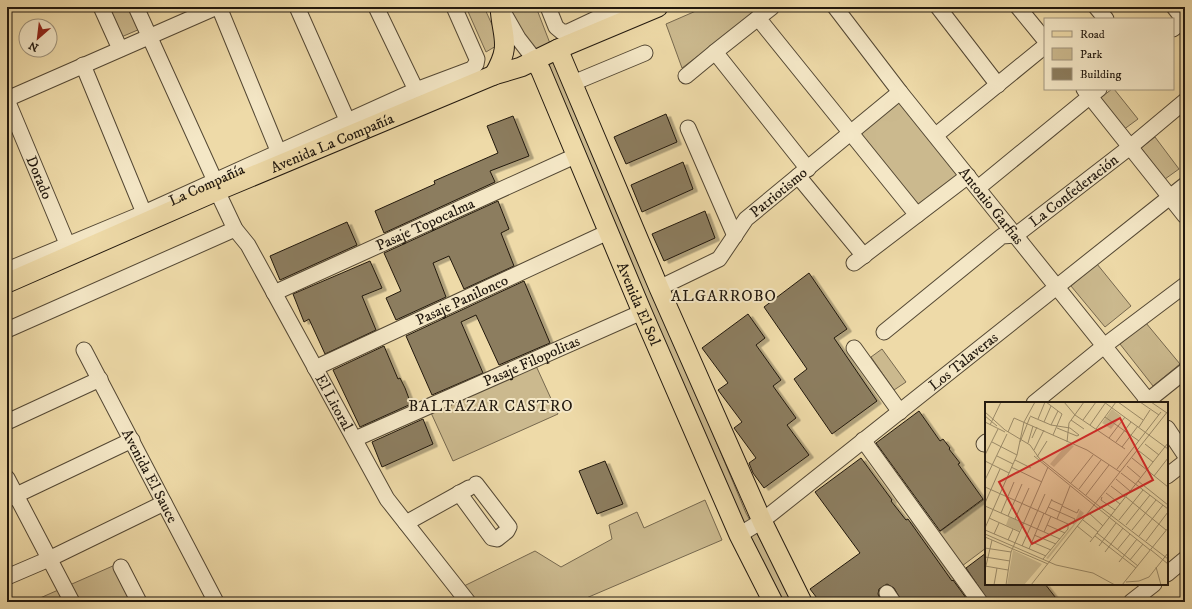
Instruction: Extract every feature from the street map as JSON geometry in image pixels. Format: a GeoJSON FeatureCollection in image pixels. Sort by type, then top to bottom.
{"type":"FeatureCollection","features":[{"type":"Feature","properties":{"kind":"main road"},"geometry":{"type":"LineString","coordinates":[[494,75],[503,59],[506,48],[500,7]]}},
{"type":"Feature","properties":{"kind":"main road","name":"Avenida La Compañía"},"geometry":{"type":"LineString","coordinates":[[7,283],[70,249],[216,186],[494,75],[520,67],[558,49],[658,7]]}},
{"type":"Feature","properties":{"kind":"main road","name":"Avenida El Sol"},"geometry":{"type":"LineString","coordinates":[[558,49],[659,288],[762,521],[802,602]]}},
{"type":"Feature","properties":{"kind":"main road","name":"Avenida El Sol"},"geometry":{"type":"LineString","coordinates":[[535,60],[542,71],[575,156],[642,312],[740,535],[773,602]]}},
{"type":"Feature","properties":{"kind":"street"},"geometry":{"type":"LineString","coordinates":[[101,7],[120,49]]}},
{"type":"Feature","properties":{"kind":"street","name":"El Litoral"},"geometry":{"type":"LineString","coordinates":[[136,7],[235,229],[248,246],[387,499],[468,602]]}},
{"type":"Feature","properties":{"kind":"street"},"geometry":{"type":"LineString","coordinates":[[7,100],[83,65],[218,7],[279,153]]}},
{"type":"Feature","properties":{"kind":"street"},"geometry":{"type":"LineString","coordinates":[[297,7],[348,122]]}},
{"type":"Feature","properties":{"kind":"street"},"geometry":{"type":"LineString","coordinates":[[376,7],[416,90]]}},
{"type":"Feature","properties":{"kind":"street","name":"La Compañía"},"geometry":{"type":"LineString","coordinates":[[7,270],[70,249],[144,212],[216,186],[279,153],[416,90],[472,69],[476,64],[477,59],[454,7]]}},
{"type":"Feature","properties":{"kind":"street","name":"Avenida El Sol"},"geometry":{"type":"LineString","coordinates":[[500,7],[518,38],[535,60]]}},
{"type":"Feature","properties":{"kind":"street","name":"Avenida El Sol"},"geometry":{"type":"LineString","coordinates":[[539,7],[558,49]]}},
{"type":"Feature","properties":{"kind":"street"},"geometry":{"type":"LineString","coordinates":[[548,7],[556,27],[562,32],[568,32],[621,7]]}},
{"type":"Feature","properties":{"kind":"street"},"geometry":{"type":"LineString","coordinates":[[686,76],[772,7]]}},
{"type":"Feature","properties":{"kind":"street","name":"Antonio Garfias"},"geometry":{"type":"LineString","coordinates":[[835,7],[900,92],[1016,235],[1147,402]]}},
{"type":"Feature","properties":{"kind":"street"},"geometry":{"type":"LineString","coordinates":[[938,7],[998,85]]}},
{"type":"Feature","properties":{"kind":"street"},"geometry":{"type":"LineString","coordinates":[[1018,7],[1044,39]]}},
{"type":"Feature","properties":{"kind":"street"},"geometry":{"type":"LineString","coordinates":[[1096,7],[1105,18]]}},
{"type":"Feature","properties":{"kind":"street"},"geometry":{"type":"LineString","coordinates":[[1174,7],[1181,22]]}},
{"type":"Feature","properties":{"kind":"street"},"geometry":{"type":"LineString","coordinates":[[758,18],[851,131],[917,215]]}},
{"type":"Feature","properties":{"kind":"street"},"geometry":{"type":"LineString","coordinates":[[936,135],[1044,47]]}},
{"type":"Feature","properties":{"kind":"street"},"geometry":{"type":"LineString","coordinates":[[715,52],[803,172],[859,259],[968,176]]}},
{"type":"Feature","properties":{"kind":"street"},"geometry":{"type":"LineString","coordinates":[[573,83],[646,53]]}},
{"type":"Feature","properties":{"kind":"street"},"geometry":{"type":"LineString","coordinates":[[83,65],[144,212]]}},
{"type":"Feature","properties":{"kind":"street","name":"Patriotismo"},"geometry":{"type":"LineString","coordinates":[[659,288],[719,259],[746,219],[900,92]]}},
{"type":"Feature","properties":{"kind":"street"},"geometry":{"type":"LineString","coordinates":[[978,188],[1091,92],[1130,147],[1185,216]]}},
{"type":"Feature","properties":{"kind":"street","name":"Dorado"},"geometry":{"type":"LineString","coordinates":[[7,100],[70,249]]}},
{"type":"Feature","properties":{"kind":"street","name":"La Confederación"},"geometry":{"type":"LineString","coordinates":[[884,332],[1002,236],[1016,235],[1130,147],[1185,101]]}},
{"type":"Feature","properties":{"kind":"street"},"geometry":{"type":"LineString","coordinates":[[688,128],[735,236]]}},
{"type":"Feature","properties":{"kind":"street","name":"Pasaje Topocalma"},"geometry":{"type":"LineString","coordinates":[[274,293],[575,156]]}},
{"type":"Feature","properties":{"kind":"street","name":"Los Talaveras"},"geometry":{"type":"LineString","coordinates":[[740,535],[762,521],[1185,185]]}},
{"type":"Feature","properties":{"kind":"street"},"geometry":{"type":"LineString","coordinates":[[7,330],[235,229]]}},
{"type":"Feature","properties":{"kind":"street","name":"Pasaje Panilonco"},"geometry":{"type":"LineString","coordinates":[[315,368],[608,232]]}},
{"type":"Feature","properties":{"kind":"street"},"geometry":{"type":"LineString","coordinates":[[1035,402],[1104,346],[1185,285]]}},
{"type":"Feature","properties":{"kind":"street","name":"Pasaje Filopolitas"},"geometry":{"type":"LineString","coordinates":[[355,439],[642,312]]}},
{"type":"Feature","properties":{"kind":"street"},"geometry":{"type":"LineString","coordinates":[[854,348],[900,412]]}},
{"type":"Feature","properties":{"kind":"street","name":"Avenida El Sauce"},"geometry":{"type":"LineString","coordinates":[[84,350],[216,602]]}},
{"type":"Feature","properties":{"kind":"street"},"geometry":{"type":"LineString","coordinates":[[1147,402],[1185,371]]}},
{"type":"Feature","properties":{"kind":"street"},"geometry":{"type":"LineString","coordinates":[[7,422],[100,379]]}},
{"type":"Feature","properties":{"kind":"street"},"geometry":{"type":"LineString","coordinates":[[1168,430],[1185,455]]}},
{"type":"Feature","properties":{"kind":"street"},"geometry":{"type":"LineString","coordinates":[[12,497],[132,440]]}},
{"type":"Feature","properties":{"kind":"street"},"geometry":{"type":"LineString","coordinates":[[863,440],[980,602]]}},
{"type":"Feature","properties":{"kind":"street"},"geometry":{"type":"LineString","coordinates":[[1168,475],[1185,462]]}},
{"type":"Feature","properties":{"kind":"street"},"geometry":{"type":"LineString","coordinates":[[7,478],[12,497],[49,559],[72,602]]}},
{"type":"Feature","properties":{"kind":"street"},"geometry":{"type":"LineString","coordinates":[[406,523],[479,482],[509,527],[507,531],[497,538],[492,538],[460,493]]}},
{"type":"Feature","properties":{"kind":"street"},"geometry":{"type":"LineString","coordinates":[[7,577],[49,559],[164,503]]}},
{"type":"Feature","properties":{"kind":"street"},"geometry":{"type":"LineString","coordinates":[[1168,573],[1185,560]]}},
{"type":"Feature","properties":{"kind":"street"},"geometry":{"type":"LineString","coordinates":[[121,567],[139,602]]}},
{"type":"Feature","properties":{"kind":"street"},"geometry":{"type":"LineString","coordinates":[[1131,602],[1153,585]]}},
{"type":"Feature","properties":{"kind":"green space"},"geometry":{"type":"Polygon","coordinates":[[[105,7],[130,7],[140,29],[119,38],[105,7]]]}},
{"type":"Feature","properties":{"kind":"green space"},"geometry":{"type":"Polygon","coordinates":[[[466,7],[484,7],[499,40],[496,46],[486,52],[466,7]]]}},
{"type":"Feature","properties":{"kind":"green space"},"geometry":{"type":"Polygon","coordinates":[[[503,7],[536,7],[556,59],[746,513],[793,602],[778,602],[503,7]]]}},
{"type":"Feature","properties":{"kind":"green space"},"geometry":{"type":"Polygon","coordinates":[[[705,7],[763,7],[682,68],[666,24],[705,7]]]}},
{"type":"Feature","properties":{"kind":"green space"},"geometry":{"type":"Polygon","coordinates":[[[1111,90],[1115,90],[1138,119],[1123,130],[1099,99],[1111,90]]]}},
{"type":"Feature","properties":{"kind":"green space"},"geometry":{"type":"Polygon","coordinates":[[[904,95],[968,176],[917,215],[854,135],[904,95]]]}},
{"type":"Feature","properties":{"kind":"green space"},"geometry":{"type":"Polygon","coordinates":[[[1155,137],[1179,169],[1165,179],[1141,148],[1155,137]]]}},
{"type":"Feature","properties":{"kind":"green space"},"geometry":{"type":"Polygon","coordinates":[[[1097,264],[1131,306],[1105,327],[1071,286],[1097,264]]]}},
{"type":"Feature","properties":{"kind":"green space"},"geometry":{"type":"Polygon","coordinates":[[[1146,323],[1180,364],[1153,386],[1120,344],[1146,323]]]}},
{"type":"Feature","properties":{"kind":"green space"},"geometry":{"type":"Polygon","coordinates":[[[882,349],[906,382],[894,390],[871,357],[882,349]]]}},
{"type":"Feature","properties":{"kind":"green space"},"geometry":{"type":"Polygon","coordinates":[[[532,357],[558,414],[453,461],[427,404],[532,357]]]}},
{"type":"Feature","properties":{"kind":"green space"},"geometry":{"type":"Polygon","coordinates":[[[985,499],[985,549],[962,566],[938,533],[985,499]]]}},
{"type":"Feature","properties":{"kind":"green space"},"geometry":{"type":"Polygon","coordinates":[[[705,500],[722,540],[577,602],[478,602],[464,586],[535,551],[561,567],[612,539],[609,525],[637,512],[644,528],[705,500]]]}},
{"type":"Feature","properties":{"kind":"green space"},"geometry":{"type":"Polygon","coordinates":[[[115,565],[134,602],[31,602],[115,565]]]}},
{"type":"Feature","properties":{"kind":"building"},"geometry":{"type":"Polygon","coordinates":[[[666,114],[677,142],[626,164],[614,137],[666,114]]]}},
{"type":"Feature","properties":{"kind":"building"},"geometry":{"type":"Polygon","coordinates":[[[513,116],[529,156],[490,171],[495,182],[384,233],[375,211],[435,184],[434,181],[498,153],[487,126],[513,116]]]}},
{"type":"Feature","properties":{"kind":"building"},"geometry":{"type":"Polygon","coordinates":[[[683,162],[693,189],[642,212],[631,185],[683,162]]]}},
{"type":"Feature","properties":{"kind":"building"},"geometry":{"type":"Polygon","coordinates":[[[498,201],[509,229],[501,233],[514,266],[464,289],[449,256],[433,263],[446,297],[396,320],[386,298],[401,291],[384,253],[498,201]]]}},
{"type":"Feature","properties":{"kind":"building"},"geometry":{"type":"Polygon","coordinates":[[[705,211],[715,238],[664,261],[652,234],[705,211]]]}},
{"type":"Feature","properties":{"kind":"building"},"geometry":{"type":"Polygon","coordinates":[[[347,222],[357,245],[280,280],[270,256],[347,222]]]}},
{"type":"Feature","properties":{"kind":"building"},"geometry":{"type":"Polygon","coordinates":[[[370,261],[382,288],[362,296],[376,330],[325,354],[309,319],[304,322],[293,294],[370,261]]]}},
{"type":"Feature","properties":{"kind":"building"},"geometry":{"type":"Polygon","coordinates":[[[809,273],[847,329],[834,338],[877,401],[832,434],[794,379],[807,369],[764,307],[809,273]]]}},
{"type":"Feature","properties":{"kind":"building"},"geometry":{"type":"Polygon","coordinates":[[[524,281],[550,343],[499,365],[476,315],[461,322],[483,373],[432,395],[406,336],[524,281]]]}},
{"type":"Feature","properties":{"kind":"building"},"geometry":{"type":"Polygon","coordinates":[[[748,314],[765,338],[756,345],[781,380],[773,386],[796,418],[787,425],[809,455],[764,488],[753,473],[749,463],[756,458],[734,428],[742,422],[718,390],[728,383],[702,348],[748,314]]]}},
{"type":"Feature","properties":{"kind":"building"},"geometry":{"type":"Polygon","coordinates":[[[384,346],[398,379],[400,378],[405,388],[411,404],[360,427],[333,370],[384,346]]]}},
{"type":"Feature","properties":{"kind":"building"},"geometry":{"type":"Polygon","coordinates":[[[919,411],[940,441],[943,439],[950,448],[949,449],[960,463],[958,464],[983,499],[940,531],[876,443],[919,411]]]}},
{"type":"Feature","properties":{"kind":"building"},"geometry":{"type":"Polygon","coordinates":[[[423,419],[433,444],[382,467],[372,442],[423,419]]]}},
{"type":"Feature","properties":{"kind":"building"},"geometry":{"type":"Polygon","coordinates":[[[861,458],[892,500],[891,501],[906,520],[908,519],[952,581],[953,580],[969,602],[902,602],[894,588],[887,584],[879,589],[878,594],[882,602],[820,602],[810,589],[860,553],[815,492],[861,458]]]}},
{"type":"Feature","properties":{"kind":"building"},"geometry":{"type":"Polygon","coordinates":[[[605,461],[623,504],[597,514],[579,471],[605,461]]]}},
{"type":"Feature","properties":{"kind":"building"},"geometry":{"type":"Polygon","coordinates":[[[985,554],[985,585],[1046,585],[1059,602],[989,602],[966,568],[985,554]]]}},
{"type":"Feature","properties":{"kind":"district","name":"ALGARROBO"},"geometry":{"type":"Point","coordinates":[724,296]}},
{"type":"Feature","properties":{"kind":"district","name":"BALTAZAR CASTRO"},"geometry":{"type":"Point","coordinates":[491,406]}}]}
